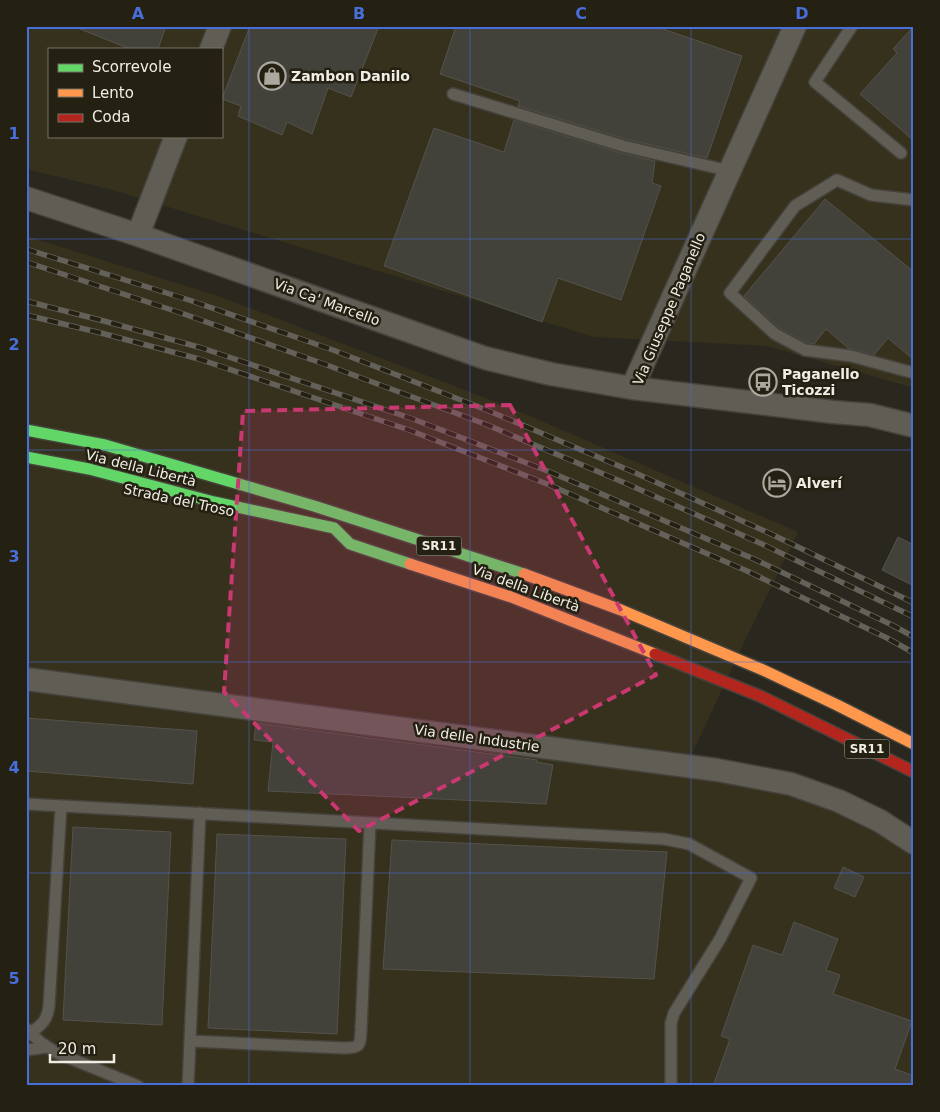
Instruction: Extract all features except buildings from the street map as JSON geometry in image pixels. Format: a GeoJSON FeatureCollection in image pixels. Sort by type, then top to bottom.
{"type":"FeatureCollection","features":[{"type":"Feature","properties":{"kind":"highway","name":"Via della Libertà"},"geometry":{"type":"LineString","coordinates":[[26,430],[105,445],[314,506],[561,587],[621,610],[763,670],[838,705],[914,744]]}},
{"type":"Feature","properties":{"kind":"highway","name":"Via della Libertà"},"geometry":{"type":"LineString","coordinates":[[26,457],[89,469],[214,502],[334,528],[350,544],[511,597],[760,696],[914,772]]}},
{"type":"Feature","properties":{"kind":"highway"},"geometry":{"type":"LineString","coordinates":[[838,705],[914,731]]}},
{"type":"Feature","properties":{"kind":"highway"},"geometry":{"type":"LineString","coordinates":[[820,726],[876,766]]}},
{"type":"Feature","properties":{"kind":"street"},"geometry":{"type":"LineString","coordinates":[[211,48],[220,26]]}},
{"type":"Feature","properties":{"kind":"street","name":"Via Giuseppe Paganello"},"geometry":{"type":"LineString","coordinates":[[795,26],[632,388],[870,415],[914,426]]}},
{"type":"Feature","properties":{"kind":"street"},"geometry":{"type":"LineString","coordinates":[[138,235],[175,138]]}},
{"type":"Feature","properties":{"kind":"street","name":"Via Ca' Marcello"},"geometry":{"type":"LineString","coordinates":[[26,198],[138,235],[486,358],[550,374],[632,388]]}},
{"type":"Feature","properties":{"kind":"street","name":"Strada del Troso"},"geometry":{"type":"LineString","coordinates":[[26,466],[197,506],[334,528]]}},
{"type":"Feature","properties":{"kind":"street","name":"Via delle Industrie"},"geometry":{"type":"LineString","coordinates":[[26,679],[707,769],[782,782],[839,801],[880,821],[914,843]]}},
{"type":"Feature","properties":{"kind":"lane"},"geometry":{"type":"LineString","coordinates":[[852,26],[814,82],[902,153]]}},
{"type":"Feature","properties":{"kind":"lane"},"geometry":{"type":"LineString","coordinates":[[453,94],[623,146],[730,171]]}},
{"type":"Feature","properties":{"kind":"lane"},"geometry":{"type":"LineString","coordinates":[[914,200],[871,195],[837,180],[795,206],[730,293],[775,334],[804,350],[851,356],[914,373]]}},
{"type":"Feature","properties":{"kind":"lane"},"geometry":{"type":"LineString","coordinates":[[26,804],[669,839],[690,844],[752,878],[720,939],[674,1013],[671,1023],[671,1086]]}},
{"type":"Feature","properties":{"kind":"lane"},"geometry":{"type":"LineString","coordinates":[[61,806],[48,1015],[44,1022],[28,1031],[47,1047],[64,1056],[138,1086]]}},
{"type":"Feature","properties":{"kind":"lane"},"geometry":{"type":"LineString","coordinates":[[188,1086],[200,813]]}},
{"type":"Feature","properties":{"kind":"lane"},"geometry":{"type":"LineString","coordinates":[[190,1041],[344,1048],[355,1048],[358,1046],[361,1030],[370,823]]}},
{"type":"Feature","properties":{"kind":"lane"},"geometry":{"type":"LineString","coordinates":[[26,1050],[47,1047]]}},
{"type":"Feature","properties":{"kind":"highlighted area"},"geometry":{"type":"Polygon","coordinates":[[[510,405],[656,675],[359,831],[224,692],[243,411],[510,405]]]}},
{"type":"Feature","properties":{"kind":"shaded area"},"geometry":{"type":"Polygon","coordinates":[[[26,26],[914,26],[914,388],[767,346],[594,337],[113,190],[26,169],[26,26]]]}},
{"type":"Feature","properties":{"kind":"shaded area"},"geometry":{"type":"Polygon","coordinates":[[[26,236],[218,296],[509,407],[798,532],[692,754],[26,667],[26,236]]]}},
{"type":"Feature","properties":{"kind":"shaded area"},"geometry":{"type":"Polygon","coordinates":[[[26,688],[746,783],[789,792],[835,809],[875,829],[914,853],[914,1086],[26,1086],[26,688]]]}},
{"type":"Feature","properties":{"kind":"railway"},"geometry":{"type":"LineString","coordinates":[[26,249],[189,300],[333,350],[489,411],[631,471],[769,533],[914,603]]}},
{"type":"Feature","properties":{"kind":"railway"},"geometry":{"type":"LineString","coordinates":[[26,262],[184,314],[485,424],[625,483],[762,544],[914,617]]}},
{"type":"Feature","properties":{"kind":"railway"},"geometry":{"type":"LineString","coordinates":[[26,301],[202,348],[413,419],[550,472],[754,559],[914,637]]}},
{"type":"Feature","properties":{"kind":"railway"},"geometry":{"type":"LineString","coordinates":[[26,315],[199,359],[409,430],[547,484],[747,571],[887,638],[914,653]]}},
{"type":"Feature","properties":{"kind":"traffic: fast"},"geometry":{"type":"LineString","coordinates":[[26,430],[105,445],[314,506],[524,574]]}},
{"type":"Feature","properties":{"kind":"traffic: fast"},"geometry":{"type":"LineString","coordinates":[[26,457],[89,469],[214,502],[334,528],[350,544],[410,564]]}},
{"type":"Feature","properties":{"kind":"traffic: slow"},"geometry":{"type":"LineString","coordinates":[[410,564],[511,597],[655,654]]}},
{"type":"Feature","properties":{"kind":"traffic: slow"},"geometry":{"type":"LineString","coordinates":[[524,574],[621,610],[763,670],[914,744]]}},
{"type":"Feature","properties":{"kind":"traffic: jam"},"geometry":{"type":"LineString","coordinates":[[655,654],[760,696],[914,772]]}},
{"type":"Feature","properties":{"kind":"place","name":"Zambon Danilo"},"geometry":{"type":"Point","coordinates":[272,76]}},
{"type":"Feature","properties":{"kind":"place","name":"Paganello Ticozzi"},"geometry":{"type":"Point","coordinates":[763,382]}},
{"type":"Feature","properties":{"kind":"place","name":"Alverí"},"geometry":{"type":"Point","coordinates":[777,483]}}]}
